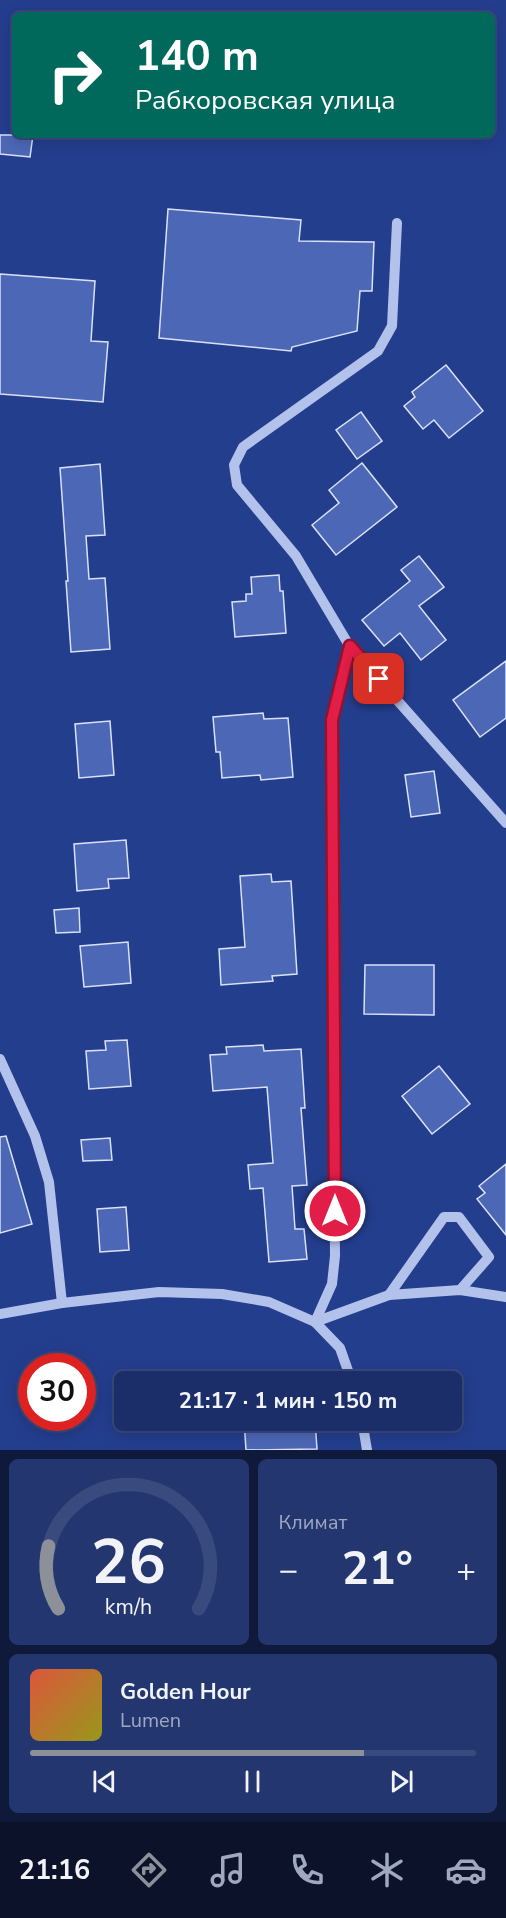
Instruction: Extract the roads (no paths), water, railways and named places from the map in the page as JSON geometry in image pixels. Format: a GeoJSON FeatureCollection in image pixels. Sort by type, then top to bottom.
{"type":"FeatureCollection","features":[{"type":"Feature","properties":{"kind":"street"},"geometry":{"type":"LineString","coordinates":[[397,223],[392,326],[378,351],[243,447],[234,465],[237,485],[296,556],[350,646],[506,822]]}},
{"type":"Feature","properties":{"kind":"street"},"geometry":{"type":"LineString","coordinates":[[315,1322],[332,1284],[335,1256],[332,720],[350,646]]}},
{"type":"Feature","properties":{"kind":"street"},"geometry":{"type":"LineString","coordinates":[[0,1059],[35,1136],[49,1182],[62,1304]]}},
{"type":"Feature","properties":{"kind":"street"},"geometry":{"type":"LineString","coordinates":[[389,1295],[444,1217],[459,1217],[489,1257],[460,1290]]}},
{"type":"Feature","properties":{"kind":"street"},"geometry":{"type":"LineString","coordinates":[[315,1322],[389,1295],[460,1290],[506,1297]]}},
{"type":"Feature","properties":{"kind":"street"},"geometry":{"type":"LineString","coordinates":[[0,1314],[159,1292],[222,1294],[269,1302],[315,1322],[340,1348],[348,1371]]}},
{"type":"Feature","properties":{"kind":"street"},"geometry":{"type":"LineString","coordinates":[[364,1431],[367,1450]]}}]}
